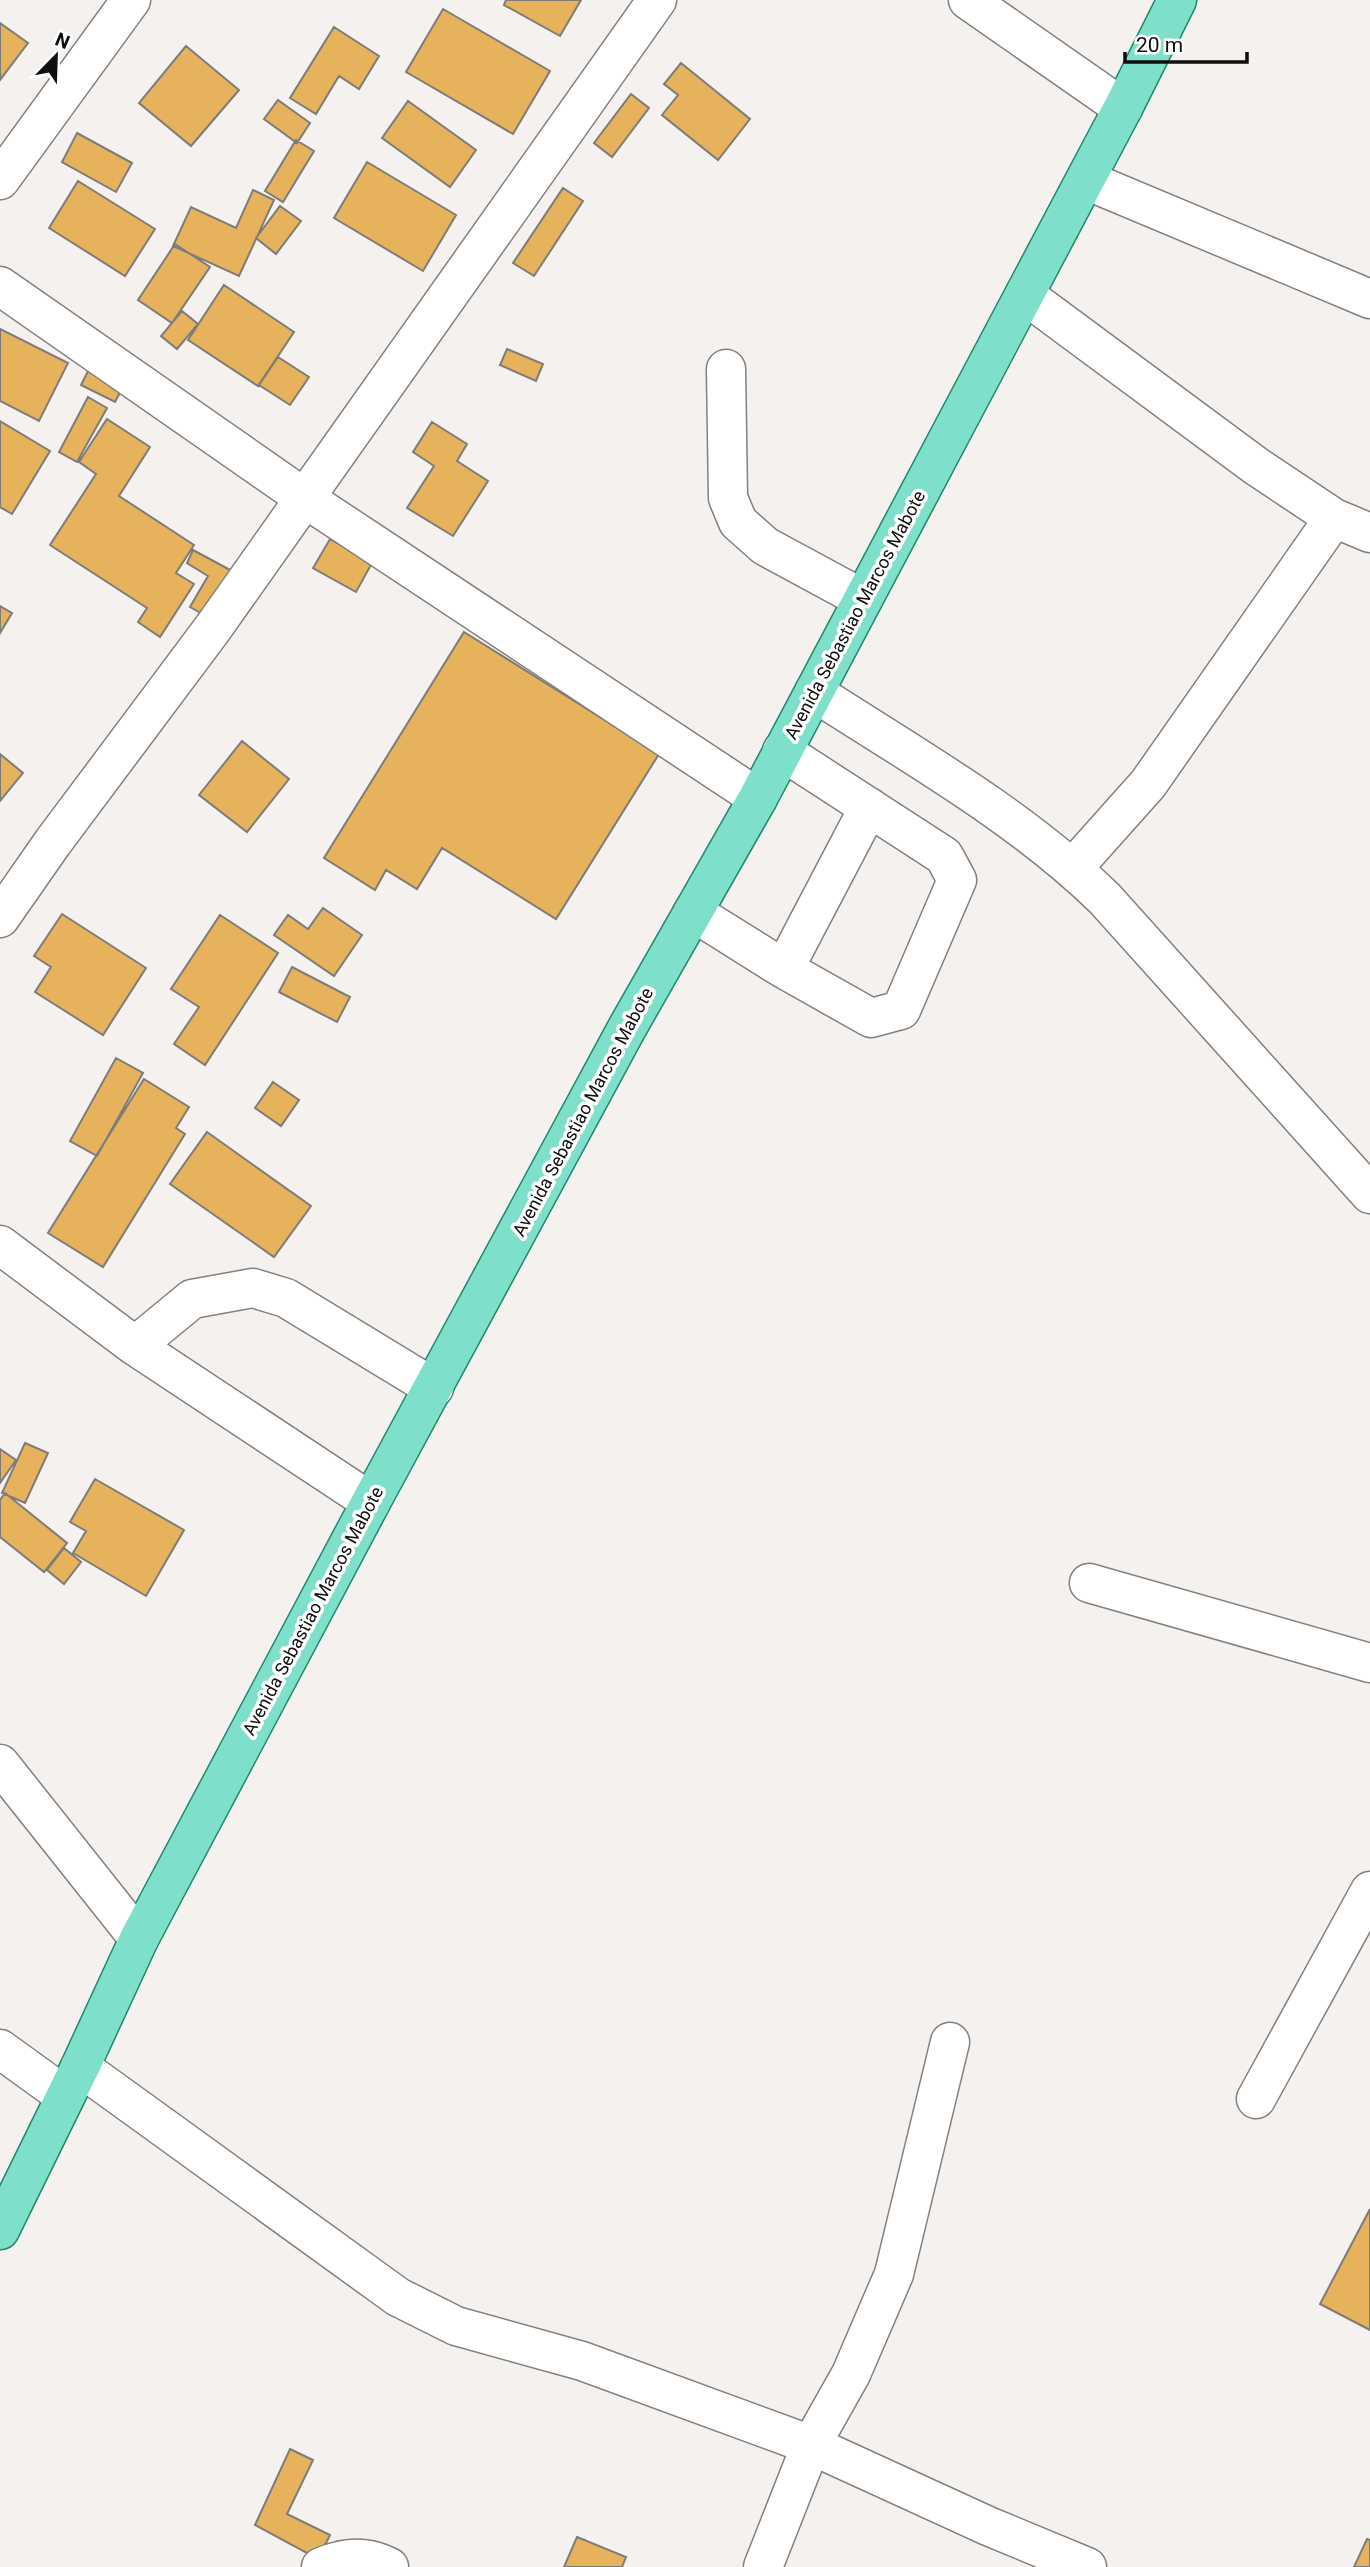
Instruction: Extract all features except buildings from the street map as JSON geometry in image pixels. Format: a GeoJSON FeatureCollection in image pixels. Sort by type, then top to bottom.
{"type":"FeatureCollection","features":[{"type":"Feature","properties":{"kind":"main road","name":"Avenida Sebastiao Marcos Mabote"},"geometry":{"type":"LineString","coordinates":[[0,2230],[139,1938],[627,1028],[758,798],[1086,180],[1177,0]]}},
{"type":"Feature","properties":{"kind":"street"},"geometry":{"type":"LineString","coordinates":[[0,180],[131,0]]}},
{"type":"Feature","properties":{"kind":"street"},"geometry":{"type":"LineString","coordinates":[[0,918],[212,628],[657,0]]}},
{"type":"Feature","properties":{"kind":"street"},"geometry":{"type":"LineString","coordinates":[[968,0],[1123,108]]}},
{"type":"Feature","properties":{"kind":"street"},"geometry":{"type":"LineString","coordinates":[[1086,180],[1370,299]]}},
{"type":"Feature","properties":{"kind":"street"},"geometry":{"type":"LineString","coordinates":[[0,286],[303,497],[758,798]]}},
{"type":"Feature","properties":{"kind":"street"},"geometry":{"type":"LineString","coordinates":[[1025,295],[1256,466],[1334,518],[1370,533]]}},
{"type":"Feature","properties":{"kind":"street"},"geometry":{"type":"LineString","coordinates":[[726,369],[728,498],[738,522],[765,546],[863,599]]}},
{"type":"Feature","properties":{"kind":"street"},"geometry":{"type":"LineString","coordinates":[[1073,868],[1148,784],[1334,518]]}},
{"type":"Feature","properties":{"kind":"street"},"geometry":{"type":"LineString","coordinates":[[814,692],[964,789],[1073,868],[1105,899],[1370,1194]]}},
{"type":"Feature","properties":{"kind":"street"},"geometry":{"type":"LineString","coordinates":[[693,912],[784,969],[870,1018],[901,1010],[957,880],[944,856],[782,751]]}},
{"type":"Feature","properties":{"kind":"street"},"geometry":{"type":"LineString","coordinates":[[784,969],[869,807]]}},
{"type":"Feature","properties":{"kind":"street"},"geometry":{"type":"LineString","coordinates":[[0,1245],[135,1346],[371,1502]]}},
{"type":"Feature","properties":{"kind":"street"},"geometry":{"type":"LineString","coordinates":[[135,1346],[192,1298],[253,1288],[286,1298],[434,1388]]}},
{"type":"Feature","properties":{"kind":"street"},"geometry":{"type":"LineString","coordinates":[[1089,1583],[1370,1663]]}},
{"type":"Feature","properties":{"kind":"street"},"geometry":{"type":"LineString","coordinates":[[0,1764],[139,1938]]}},
{"type":"Feature","properties":{"kind":"street"},"geometry":{"type":"LineString","coordinates":[[1256,2099],[1370,1891]]}},
{"type":"Feature","properties":{"kind":"street"},"geometry":{"type":"LineString","coordinates":[[763,2567],[811,2445],[851,2374],[894,2274],[950,2042]]}},
{"type":"Feature","properties":{"kind":"street"},"geometry":{"type":"LineString","coordinates":[[0,2049],[73,2081],[398,2297],[456,2326],[582,2361],[811,2445],[988,2526],[1087,2567]]}},
{"type":"Feature","properties":{"kind":"street"},"geometry":{"type":"LineString","coordinates":[[321,2567],[344,2559],[363,2558],[389,2567]]}}]}
